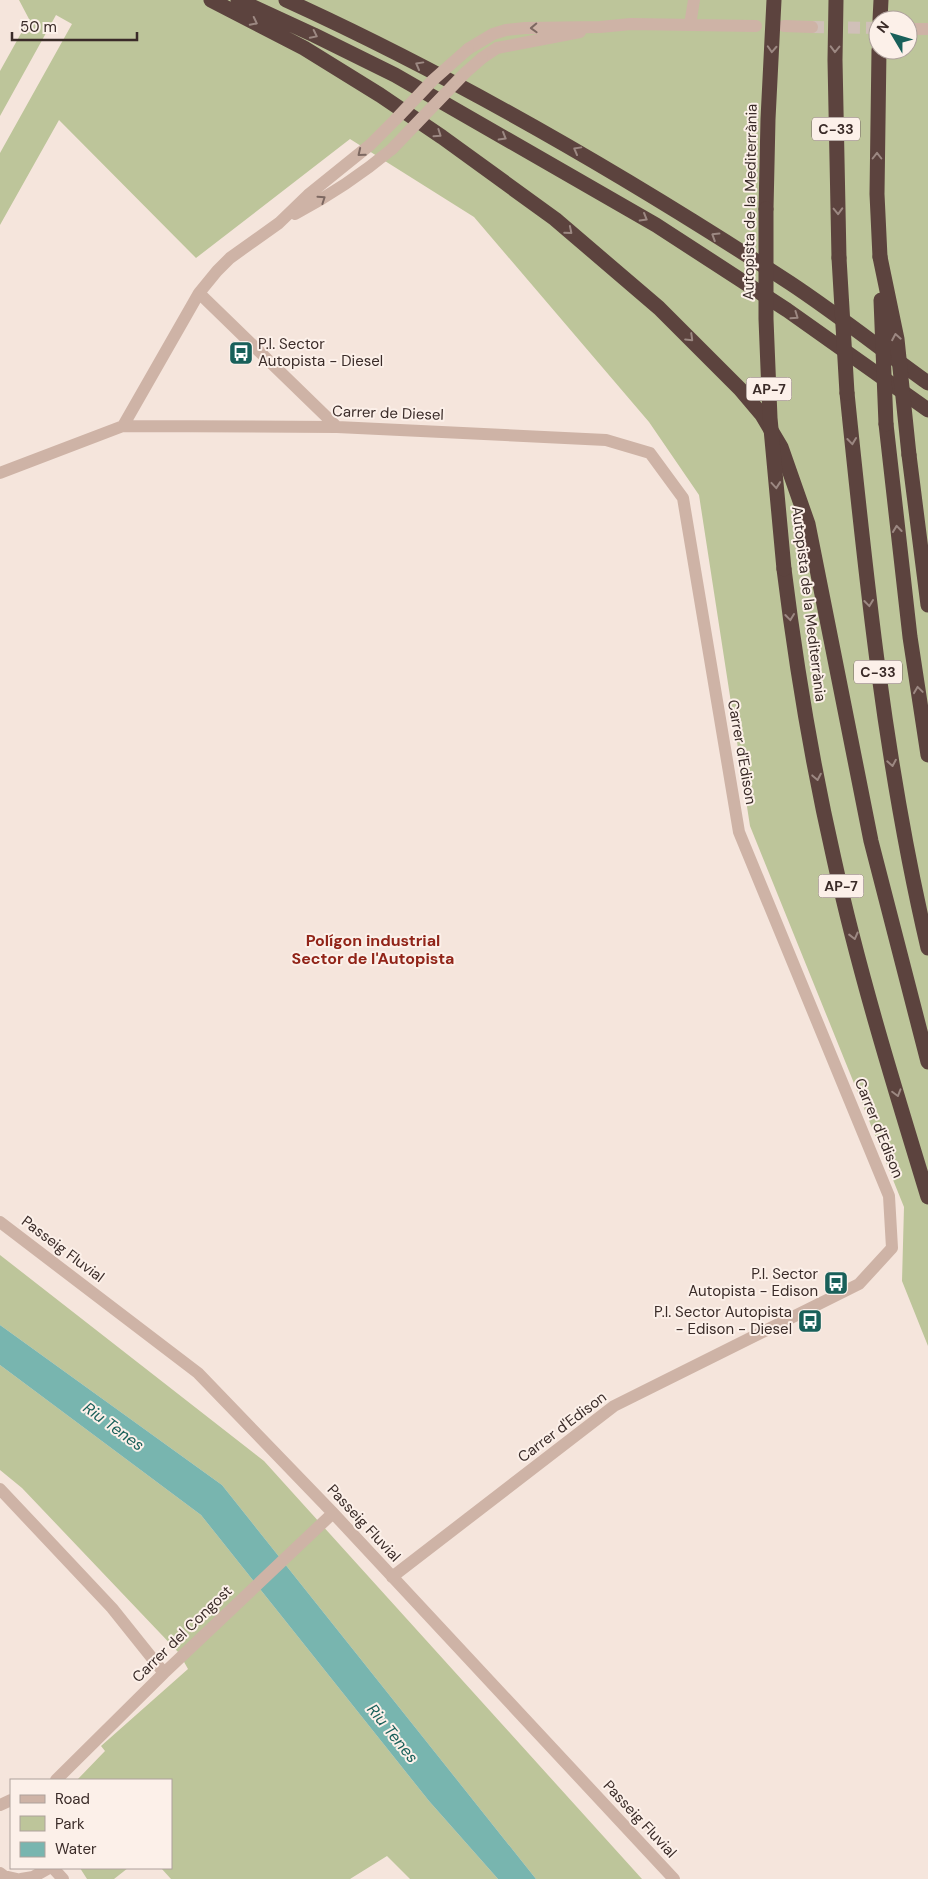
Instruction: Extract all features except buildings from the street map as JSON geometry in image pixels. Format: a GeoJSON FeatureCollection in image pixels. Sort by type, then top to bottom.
{"type":"FeatureCollection","features":[{"type":"Feature","properties":{"kind":"highway"},"geometry":{"type":"LineString","coordinates":[[211,0],[304,48],[380,95],[442,137],[555,219],[673,322],[740,389],[762,416],[781,447],[808,524],[871,841],[928,1062]]}},
{"type":"Feature","properties":{"kind":"highway"},"geometry":{"type":"LineString","coordinates":[[238,0],[394,75],[656,225],[787,310],[928,410]]}},
{"type":"Feature","properties":{"kind":"highway"},"geometry":{"type":"LineString","coordinates":[[286,0],[406,58],[581,152],[792,284],[928,383]]}},
{"type":"Feature","properties":{"kind":"highway","name":"Autopista de la Mediterrània"},"geometry":{"type":"LineString","coordinates":[[774,0],[768,119],[766,319],[770,418],[784,569],[795,655],[834,860],[865,980],[928,1197]]}},
{"type":"Feature","properties":{"kind":"highway","name":"C-33"},"geometry":{"type":"LineString","coordinates":[[836,0],[839,258],[846,392],[865,575],[885,724],[904,835],[928,948]]}},
{"type":"Feature","properties":{"kind":"highway","name":"C-33"},"geometry":{"type":"LineString","coordinates":[[879,60],[877,194],[886,424],[910,637],[928,755]]}},
{"type":"Feature","properties":{"kind":"highway"},"geometry":{"type":"LineString","coordinates":[[880,257],[897,339],[909,455],[928,605]]}},
{"type":"Feature","properties":{"kind":"street"},"geometry":{"type":"LineString","coordinates":[[690,25],[694,0]]}},
{"type":"Feature","properties":{"kind":"street"},"geometry":{"type":"LineString","coordinates":[[0,473],[123,426],[199,293],[217,271],[230,258],[279,222],[308,195],[370,145],[433,80],[468,49],[486,38],[506,30],[553,27],[600,27],[631,24],[756,26]]}},
{"type":"Feature","properties":{"kind":"street"},"geometry":{"type":"LineString","coordinates":[[784,26],[812,27]]}},
{"type":"Feature","properties":{"kind":"street"},"geometry":{"type":"LineString","coordinates":[[279,222],[317,203],[392,149],[465,73],[497,48],[555,38],[600,27]]}},
{"type":"Feature","properties":{"kind":"street"},"geometry":{"type":"LineString","coordinates":[[199,293],[337,427]]}},
{"type":"Feature","properties":{"kind":"street","name":"Carrer de Diesel"},"geometry":{"type":"LineString","coordinates":[[123,426],[337,427],[606,440],[650,453]]}},
{"type":"Feature","properties":{"kind":"street","name":"Carrer d'Edison"},"geometry":{"type":"LineString","coordinates":[[392,1577],[614,1406],[859,1284],[892,1248],[889,1196],[739,832],[683,498],[650,453]]}},
{"type":"Feature","properties":{"kind":"street","name":"Passeig Fluvial"},"geometry":{"type":"LineString","coordinates":[[0,1222],[198,1373],[333,1513],[674,1879]]}},
{"type":"Feature","properties":{"kind":"street"},"geometry":{"type":"LineString","coordinates":[[0,1489],[112,1608],[164,1673]]}},
{"type":"Feature","properties":{"kind":"street","name":"Carrer del Congost"},"geometry":{"type":"LineString","coordinates":[[57,1779],[164,1673],[333,1513]]}},
{"type":"Feature","properties":{"kind":"street"},"geometry":{"type":"LineString","coordinates":[[0,1872],[4,1876],[19,1879],[33,1877],[49,1869]]}},
{"type":"Feature","properties":{"kind":"street"},"geometry":{"type":"LineString","coordinates":[[52,1869],[63,1879]]}},
{"type":"Feature","properties":{"kind":"green space"},"geometry":{"type":"Polygon","coordinates":[[[19,0],[928,0],[928,1346],[902,1281],[904,1207],[750,826],[699,495],[649,422],[474,217],[350,139],[196,258],[59,120],[0,225],[0,153],[72,24],[56,15],[0,116],[0,71],[29,19],[19,0]]]}},
{"type":"Feature","properties":{"kind":"green space"},"geometry":{"type":"Polygon","coordinates":[[[0,1255],[264,1461],[642,1879],[536,1879],[222,1485],[0,1325],[0,1255]]]}},
{"type":"Feature","properties":{"kind":"green space"},"geometry":{"type":"Polygon","coordinates":[[[0,1365],[201,1515],[429,1801],[498,1879],[410,1879],[387,1856],[350,1879],[171,1879],[162,1869],[172,1869],[172,1779],[78,1779],[105,1751],[101,1746],[188,1669],[179,1653],[22,1488],[0,1470],[0,1365]]]}},
{"type":"Feature","properties":{"kind":"green space"},"geometry":{"type":"Polygon","coordinates":[[[81,1869],[127,1869],[114,1879],[87,1879],[81,1869]]]}},
{"type":"Feature","properties":{"kind":"water","name":"Riu Tenes"},"geometry":{"type":"Polygon","coordinates":[[[0,1325],[222,1485],[536,1879],[498,1879],[429,1801],[201,1515],[0,1365],[0,1325]]]}},
{"type":"Feature","properties":{"kind":"tunnel"},"geometry":{"type":"LineString","coordinates":[[812,27],[868,28]]}},
{"type":"Feature","properties":{"kind":"place","name":"P.I. Sector Autopista - Diesel"},"geometry":{"type":"Point","coordinates":[241,353]}},
{"type":"Feature","properties":{"kind":"place","name":"P.I. Sector Autopista - Edison"},"geometry":{"type":"Point","coordinates":[836,1283]}},
{"type":"Feature","properties":{"kind":"place","name":"P.I. Sector Autopista - Edison - Diesel"},"geometry":{"type":"Point","coordinates":[810,1321]}},
{"type":"Feature","properties":{"kind":"district","name":"Polígon industrial Sector de l'Autopista"},"geometry":{"type":"Point","coordinates":[373,949]}}]}
